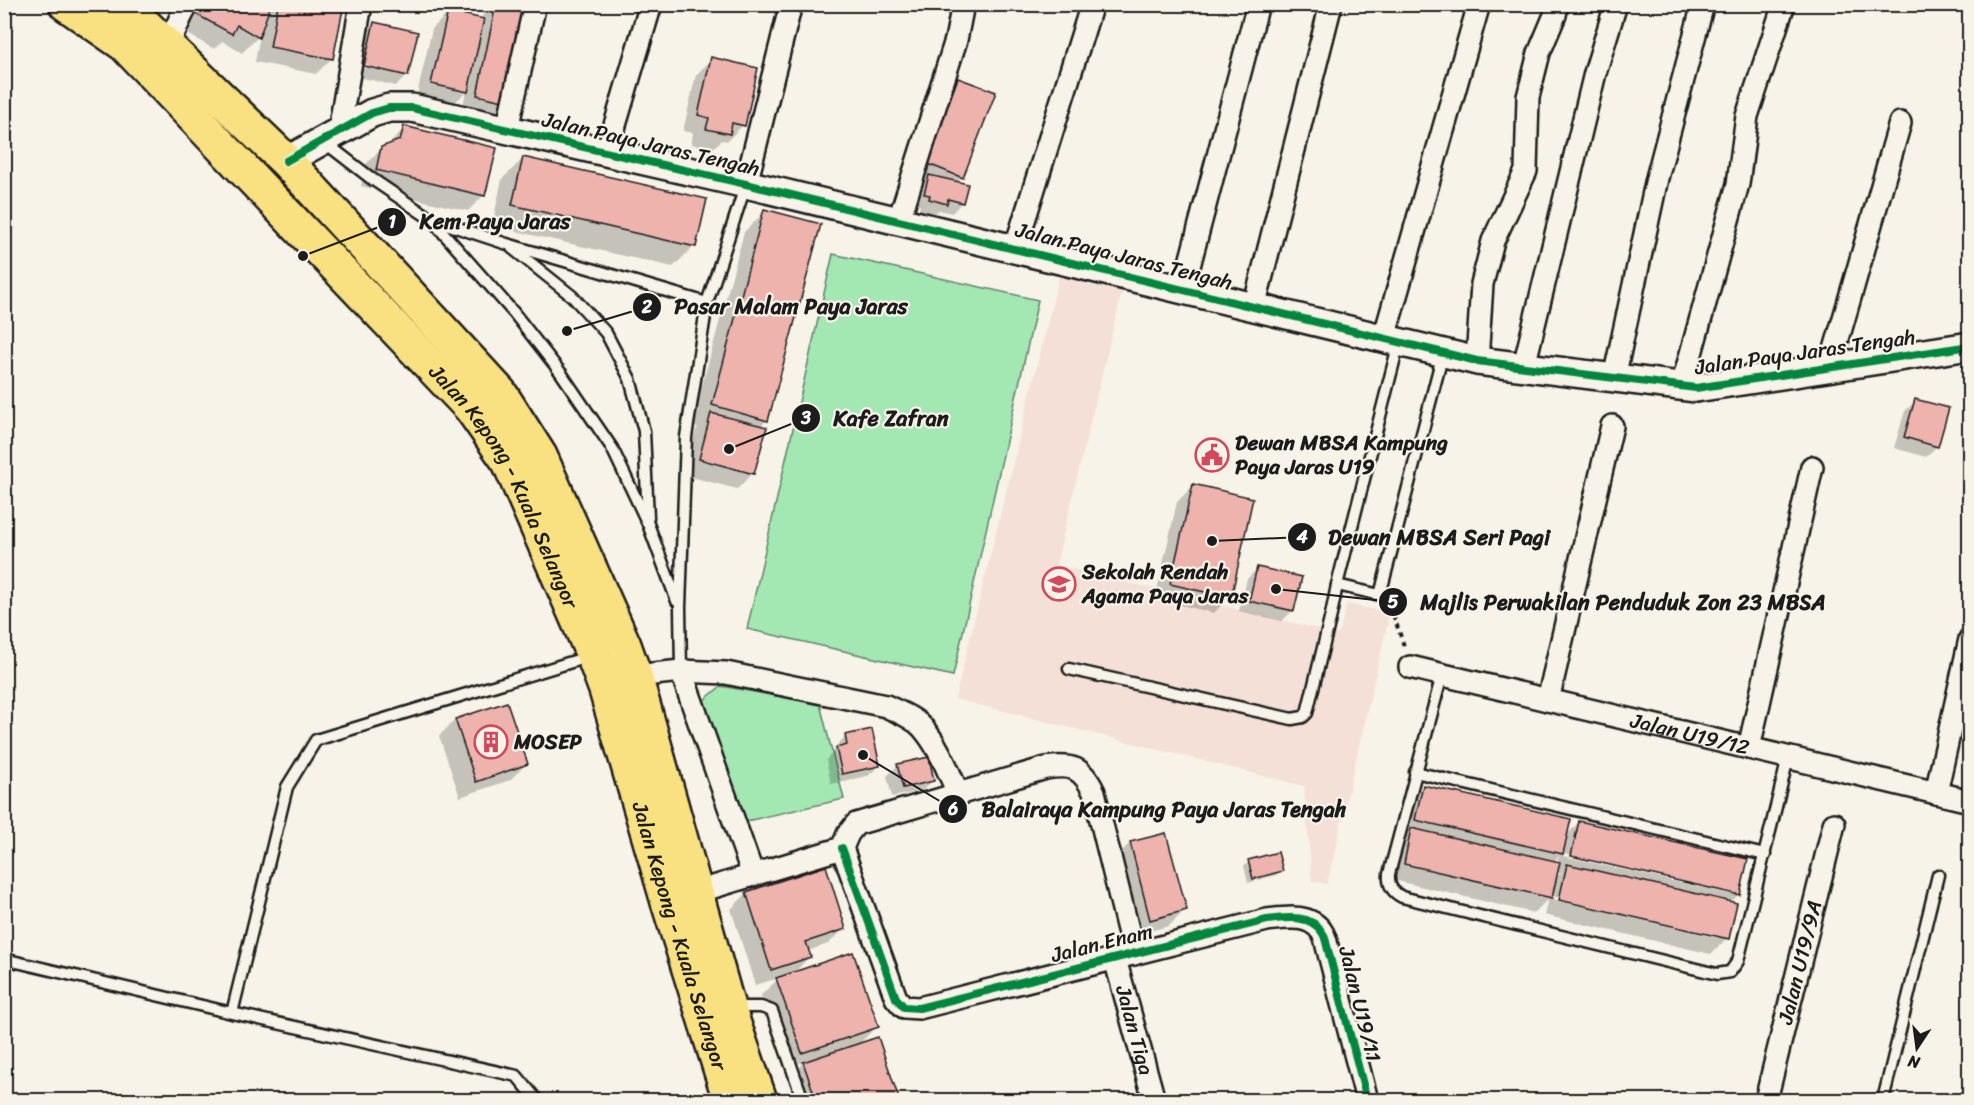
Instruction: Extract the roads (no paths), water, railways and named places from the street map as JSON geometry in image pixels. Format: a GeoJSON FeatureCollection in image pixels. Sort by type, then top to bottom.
{"type":"FeatureCollection","features":[{"type":"Feature","properties":{"kind":"highway","name":"Jalan Kepong - Kuala Selangor"},"geometry":{"type":"LineString","coordinates":[[66,4],[125,45],[471,408],[509,462],[608,650],[635,676],[728,1007],[760,1101]]}},
{"type":"Feature","properties":{"kind":"highway","name":"Jalan Kepong - Kuala Selangor"},"geometry":{"type":"LineString","coordinates":[[120,5],[145,26],[286,161],[500,393],[540,456],[608,650],[606,690],[668,902],[730,1101]]}},
{"type":"Feature","properties":{"kind":"street"},"geometry":{"type":"LineString","coordinates":[[167,47],[187,4]]}},
{"type":"Feature","properties":{"kind":"street"},"geometry":{"type":"LineString","coordinates":[[331,136],[361,4]]}},
{"type":"Feature","properties":{"kind":"street"},"geometry":{"type":"LineString","coordinates":[[507,129],[534,4]]}},
{"type":"Feature","properties":{"kind":"street"},"geometry":{"type":"LineString","coordinates":[[607,152],[651,4]]}},
{"type":"Feature","properties":{"kind":"street"},"geometry":{"type":"LineString","coordinates":[[746,184],[791,4]]}},
{"type":"Feature","properties":{"kind":"street"},"geometry":{"type":"LineString","coordinates":[[899,220],[956,40],[963,4]]}},
{"type":"Feature","properties":{"kind":"street"},"geometry":{"type":"LineString","coordinates":[[1015,249],[1092,4]]}},
{"type":"Feature","properties":{"kind":"street"},"geometry":{"type":"LineString","coordinates":[[1183,289],[1258,4]]}},
{"type":"Feature","properties":{"kind":"street"},"geometry":{"type":"LineString","coordinates":[[1254,307],[1331,4]]}},
{"type":"Feature","properties":{"kind":"street"},"geometry":{"type":"LineString","coordinates":[[1391,340],[1479,4]]}},
{"type":"Feature","properties":{"kind":"street"},"geometry":{"type":"LineString","coordinates":[[1477,361],[1482,284],[1493,241],[1526,171],[1528,97],[1539,52],[1555,15],[1557,4]]}},
{"type":"Feature","properties":{"kind":"street"},"geometry":{"type":"LineString","coordinates":[[1524,366],[1595,73],[1616,4]]}},
{"type":"Feature","properties":{"kind":"street"},"geometry":{"type":"LineString","coordinates":[[1614,378],[1657,178],[1703,4]]}},
{"type":"Feature","properties":{"kind":"street"},"geometry":{"type":"LineString","coordinates":[[1682,387],[1738,184],[1747,116],[1784,4]]}},
{"type":"Feature","properties":{"kind":"street","name":"Jalan Paya Jaras Tengah"},"geometry":{"type":"LineString","coordinates":[[286,161],[372,113],[389,108],[412,108],[899,220],[1477,361],[1682,387],[1696,388],[1970,346]]}},
{"type":"Feature","properties":{"kind":"street"},"geometry":{"type":"LineString","coordinates":[[1830,367],[1900,123]]}},
{"type":"Feature","properties":{"kind":"street"},"geometry":{"type":"LineString","coordinates":[[1548,700],[1612,426]]}},
{"type":"Feature","properties":{"kind":"street"},"geometry":{"type":"LineString","coordinates":[[1749,748],[1812,467]]}},
{"type":"Feature","properties":{"kind":"street"},"geometry":{"type":"LineString","coordinates":[[1936,793],[1970,639]]}},
{"type":"Feature","properties":{"kind":"street","name":"Jalan U19/12"},"geometry":{"type":"LineString","coordinates":[[1410,667],[1970,801]]}},
{"type":"Feature","properties":{"kind":"street"},"geometry":{"type":"LineString","coordinates":[[635,676],[681,671],[726,673],[886,706],[906,715],[922,727],[943,759],[958,793]]}},
{"type":"Feature","properties":{"kind":"street"},"geometry":{"type":"LineString","coordinates":[[681,671],[753,875]]}},
{"type":"Feature","properties":{"kind":"street","name":"Jalan Tiga"},"geometry":{"type":"LineString","coordinates":[[842,848],[848,834],[856,824],[1046,768],[1063,766],[1079,770],[1088,778],[1094,792],[1154,1101]]}},
{"type":"Feature","properties":{"kind":"street","name":"Jalan U19/9A"},"geometry":{"type":"LineString","coordinates":[[1766,1101],[1834,824]]}},
{"type":"Feature","properties":{"kind":"street"},"geometry":{"type":"LineString","coordinates":[[697,892],[842,848]]}},
{"type":"Feature","properties":{"kind":"street","name":"Jalan Enam"},"geometry":{"type":"LineString","coordinates":[[842,848],[896,998],[904,1007],[919,1008],[1267,920],[1291,917],[1310,921]]}},
{"type":"Feature","properties":{"kind":"street","name":"Jalan U19/11"},"geometry":{"type":"LineString","coordinates":[[1310,921],[1322,932],[1327,946],[1366,1101]]}},
{"type":"Feature","properties":{"kind":"lane"},"geometry":{"type":"LineString","coordinates":[[331,136],[372,179],[431,219],[514,313],[561,373],[612,448],[648,524],[680,607]]}},
{"type":"Feature","properties":{"kind":"lane"},"geometry":{"type":"LineString","coordinates":[[681,671],[680,607],[686,436],[706,303],[746,184]]}},
{"type":"Feature","properties":{"kind":"lane"},"geometry":{"type":"LineString","coordinates":[[431,219],[706,303]]}},
{"type":"Feature","properties":{"kind":"lane"},"geometry":{"type":"LineString","coordinates":[[507,244],[572,296],[606,333],[630,379],[644,431],[648,524]]}},
{"type":"Feature","properties":{"kind":"lane"},"geometry":{"type":"LineString","coordinates":[[1069,669],[1298,719],[1307,713],[1331,615],[1391,340]]}},
{"type":"Feature","properties":{"kind":"lane"},"geometry":{"type":"LineString","coordinates":[[1337,585],[1380,595],[1443,353]]}},
{"type":"Feature","properties":{"kind":"lane"},"geometry":{"type":"LineString","coordinates":[[232,1013],[287,787],[316,740],[608,650]]}},
{"type":"Feature","properties":{"kind":"lane"},"geometry":{"type":"LineString","coordinates":[[1442,675],[1389,874],[1388,881],[1395,893],[1716,974],[1730,972],[1738,961],[1766,855],[1788,758]]}},
{"type":"Feature","properties":{"kind":"lane"},"geometry":{"type":"LineString","coordinates":[[1415,772],[1766,855]]}},
{"type":"Feature","properties":{"kind":"lane"},"geometry":{"type":"LineString","coordinates":[[1883,1101],[1938,874]]}},
{"type":"Feature","properties":{"kind":"lane"},"geometry":{"type":"LineString","coordinates":[[4,959],[232,1013],[517,1076],[537,1101]]}},
{"type":"Feature","properties":{"kind":"lane"},"geometry":{"type":"LineString","coordinates":[[728,1007],[761,1007],[771,1011],[803,1101]]}},
{"type":"Feature","properties":{"kind":"place","name":"Kem Paya Jaras"},"geometry":{"type":"Point","coordinates":[303,256]}},
{"type":"Feature","properties":{"kind":"place","name":"Pasar Malam Paya Jaras"},"geometry":{"type":"Point","coordinates":[567,331]}},
{"type":"Feature","properties":{"kind":"place","name":"Kafe Zafran"},"geometry":{"type":"Point","coordinates":[729,449]}},
{"type":"Feature","properties":{"kind":"place","name":"Dewan MBSA Kampung Paya Jaras U19"},"geometry":{"type":"Point","coordinates":[1212,455]}},
{"type":"Feature","properties":{"kind":"place","name":"Dewan MBSA Seri Pagi"},"geometry":{"type":"Point","coordinates":[1212,541]}},
{"type":"Feature","properties":{"kind":"place","name":"Sekolah Rendah Agama Paya Jaras"},"geometry":{"type":"Point","coordinates":[1059,584]}},
{"type":"Feature","properties":{"kind":"place","name":"Majlis Perwakilan Penduduk Zon 23 MBSA"},"geometry":{"type":"Point","coordinates":[1276,589]}},
{"type":"Feature","properties":{"kind":"place","name":"MOSEP"},"geometry":{"type":"Point","coordinates":[491,742]}},
{"type":"Feature","properties":{"kind":"place","name":"Balairaya Kampung Paya Jaras Tengah"},"geometry":{"type":"Point","coordinates":[863,755]}}]}
